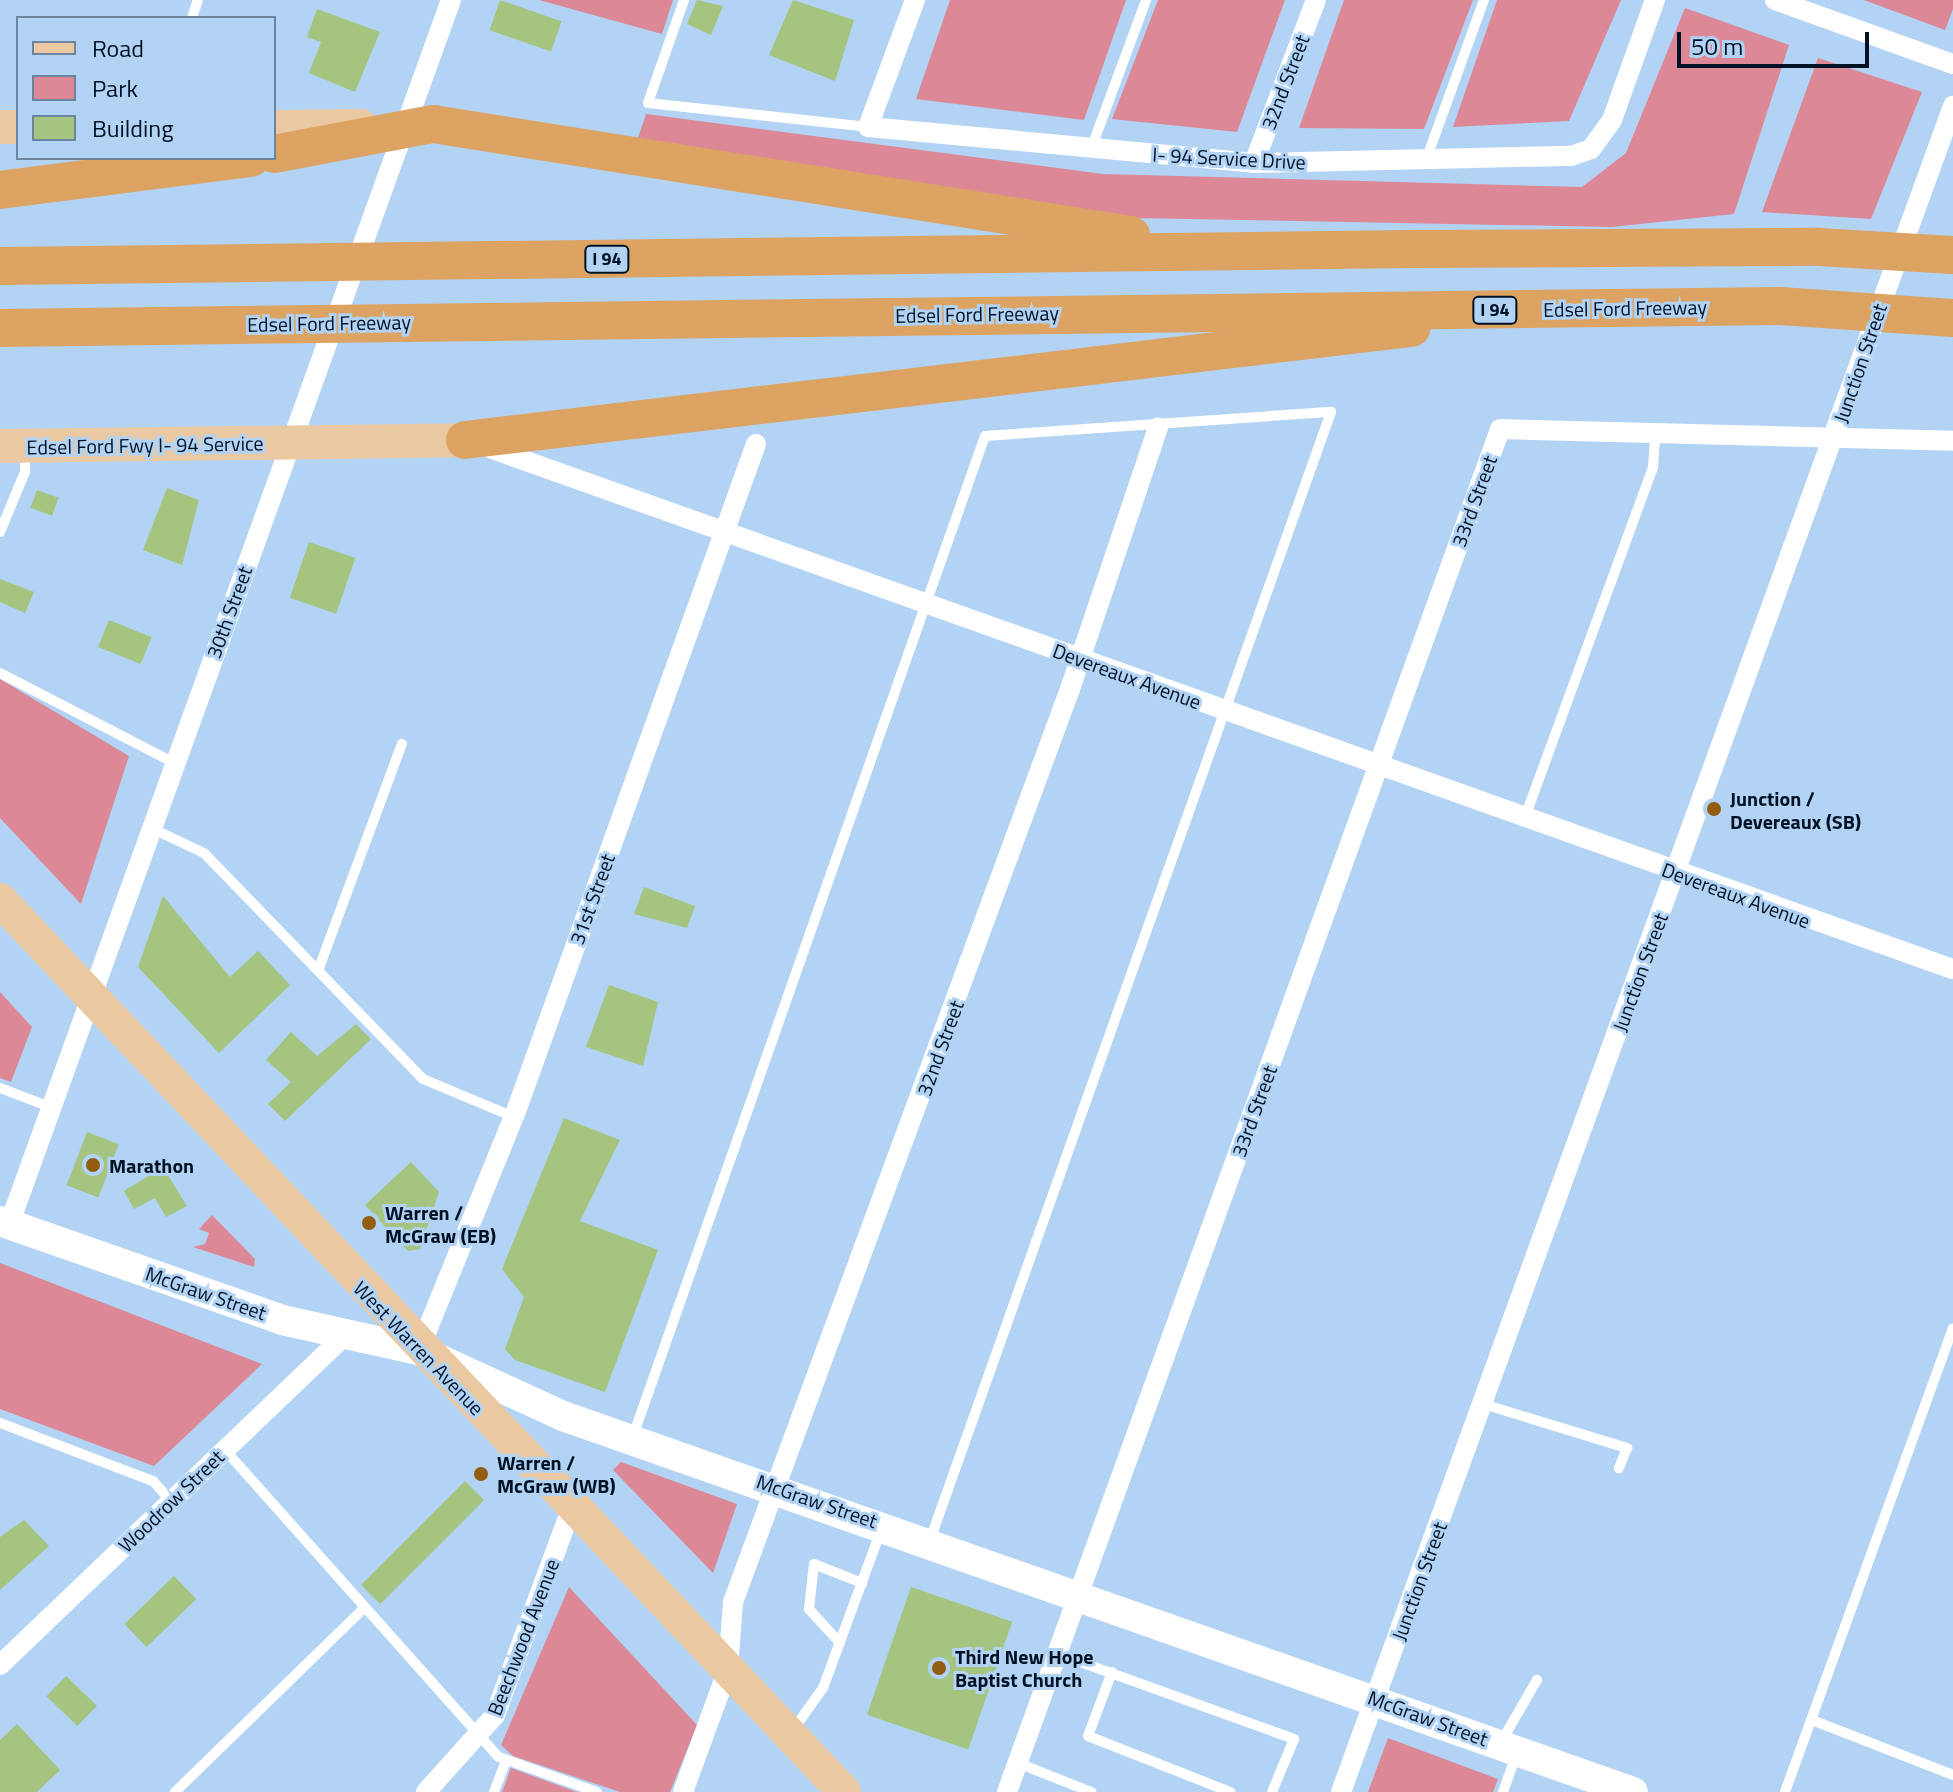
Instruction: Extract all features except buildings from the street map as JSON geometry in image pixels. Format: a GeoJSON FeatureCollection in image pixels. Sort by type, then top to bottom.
{"type":"FeatureCollection","features":[{"type":"Feature","properties":{"kind":"highway"},"geometry":{"type":"LineString","coordinates":[[276,154],[406,126],[438,125],[1214,252]]}},
{"type":"Feature","properties":{"kind":"highway"},"geometry":{"type":"LineString","coordinates":[[0,190],[235,160]]}},
{"type":"Feature","properties":{"kind":"highway","name":"I 94"},"geometry":{"type":"LineString","coordinates":[[0,266],[1819,247],[1953,255]]}},
{"type":"Feature","properties":{"kind":"highway","name":"Edsel Ford Freeway"},"geometry":{"type":"LineString","coordinates":[[0,328],[1780,306],[1953,318]]}},
{"type":"Feature","properties":{"kind":"highway"},"geometry":{"type":"LineString","coordinates":[[465,440],[802,396],[1386,335],[1476,311]]}},
{"type":"Feature","properties":{"kind":"main road"},"geometry":{"type":"LineString","coordinates":[[276,127],[406,126]]}},
{"type":"Feature","properties":{"kind":"main road","name":"Devereaux Avenue"},"geometry":{"type":"LineString","coordinates":[[290,443],[465,440]]}},
{"type":"Feature","properties":{"kind":"main road","name":"Edsel Ford Fwy I- 94 Service"},"geometry":{"type":"LineString","coordinates":[[12,446],[290,443]]}},
{"type":"Feature","properties":{"kind":"main road","name":"West Warren Avenue"},"geometry":{"type":"LineString","coordinates":[[0,900],[419,1350],[844,1792]]}},
{"type":"Feature","properties":{"kind":"street","name":"30th Street"},"geometry":{"type":"LineString","coordinates":[[5,1223],[50,1107],[451,0]]}},
{"type":"Feature","properties":{"kind":"street"},"geometry":{"type":"LineString","coordinates":[[868,127],[915,0]]}},
{"type":"Feature","properties":{"kind":"street","name":"32nd Street"},"geometry":{"type":"LineString","coordinates":[[1254,163],[1316,0]]}},
{"type":"Feature","properties":{"kind":"street","name":"I- 94 Service Drive"},"geometry":{"type":"LineString","coordinates":[[868,127],[1254,163],[1571,156],[1591,149],[1604,137],[1655,0]]}},
{"type":"Feature","properties":{"kind":"street"},"geometry":{"type":"LineString","coordinates":[[1775,0],[1819,7],[1953,64]]}},
{"type":"Feature","properties":{"kind":"street","name":"Junction Street"},"geometry":{"type":"LineString","coordinates":[[1341,1792],[1953,106]]}},
{"type":"Feature","properties":{"kind":"street","name":"32nd Street"},"geometry":{"type":"LineString","coordinates":[[683,1792],[728,1669],[733,1602],[781,1488],[1081,660],[1158,427]]}},
{"type":"Feature","properties":{"kind":"street","name":"33rd Street"},"geometry":{"type":"LineString","coordinates":[[1007,1792],[1500,429],[1655,435]]}},
{"type":"Feature","properties":{"kind":"street"},"geometry":{"type":"LineString","coordinates":[[1655,435],[1953,441]]}},
{"type":"Feature","properties":{"kind":"street","name":"Devereaux Avenue"},"geometry":{"type":"LineString","coordinates":[[465,440],[1676,874],[1953,969]]}},
{"type":"Feature","properties":{"kind":"street","name":"31st Street"},"geometry":{"type":"LineString","coordinates":[[419,1350],[514,1117],[756,444]]}},
{"type":"Feature","properties":{"kind":"street","name":"McGraw Street"},"geometry":{"type":"LineString","coordinates":[[5,1223],[343,1337],[419,1350],[632,1438],[930,1540],[1633,1792]]}},
{"type":"Feature","properties":{"kind":"street","name":"Woodrow Street"},"geometry":{"type":"LineString","coordinates":[[0,1665],[343,1337]]}},
{"type":"Feature","properties":{"kind":"street","name":"Beechwood Avenue"},"geometry":{"type":"LineString","coordinates":[[426,1792],[484,1735],[572,1507]]}},
{"type":"Feature","properties":{"kind":"lane"},"geometry":{"type":"LineString","coordinates":[[684,0],[648,103],[868,127]]}},
{"type":"Feature","properties":{"kind":"lane"},"geometry":{"type":"LineString","coordinates":[[1091,149],[1146,0]]}},
{"type":"Feature","properties":{"kind":"lane"},"geometry":{"type":"LineString","coordinates":[[1426,160],[1484,0]]}},
{"type":"Feature","properties":{"kind":"lane"},"geometry":{"type":"LineString","coordinates":[[632,1438],[985,436],[1158,427],[1331,412],[930,1540]]}},
{"type":"Feature","properties":{"kind":"lane"},"geometry":{"type":"LineString","coordinates":[[1524,819],[1653,467],[1655,435]]}},
{"type":"Feature","properties":{"kind":"lane"},"geometry":{"type":"LineString","coordinates":[[0,532],[25,472],[12,446]]}},
{"type":"Feature","properties":{"kind":"lane"},"geometry":{"type":"LineString","coordinates":[[0,673],[174,763]]}},
{"type":"Feature","properties":{"kind":"lane"},"geometry":{"type":"LineString","coordinates":[[319,968],[402,744]]}},
{"type":"Feature","properties":{"kind":"lane"},"geometry":{"type":"LineString","coordinates":[[151,828],[204,853],[319,968],[423,1079],[514,1117]]}},
{"type":"Feature","properties":{"kind":"lane"},"geometry":{"type":"LineString","coordinates":[[0,1088],[50,1107]]}},
{"type":"Feature","properties":{"kind":"lane"},"geometry":{"type":"LineString","coordinates":[[1785,1792],[1953,1329]]}},
{"type":"Feature","properties":{"kind":"lane"},"geometry":{"type":"LineString","coordinates":[[1483,1404],[1627,1448],[1619,1468]]}},
{"type":"Feature","properties":{"kind":"lane"},"geometry":{"type":"LineString","coordinates":[[0,1423],[153,1481],[171,1501]]}},
{"type":"Feature","properties":{"kind":"lane"},"geometry":{"type":"LineString","coordinates":[[225,1450],[506,1760],[597,1792]]}},
{"type":"Feature","properties":{"kind":"lane"},"geometry":{"type":"LineString","coordinates":[[790,1735],[823,1688],[884,1524]]}},
{"type":"Feature","properties":{"kind":"lane"},"geometry":{"type":"LineString","coordinates":[[840,1643],[809,1609],[814,1564],[862,1583]]}},
{"type":"Feature","properties":{"kind":"lane"},"geometry":{"type":"LineString","coordinates":[[175,1792],[365,1607]]}},
{"type":"Feature","properties":{"kind":"lane"},"geometry":{"type":"LineString","coordinates":[[1058,1654],[1294,1739],[1272,1792]]}},
{"type":"Feature","properties":{"kind":"lane"},"geometry":{"type":"LineString","coordinates":[[1112,1672],[1088,1736],[1230,1792]]}},
{"type":"Feature","properties":{"kind":"lane"},"geometry":{"type":"LineString","coordinates":[[1503,1792],[1509,1747],[1537,1680]]}},
{"type":"Feature","properties":{"kind":"lane"},"geometry":{"type":"LineString","coordinates":[[1812,1720],[1953,1775]]}},
{"type":"Feature","properties":{"kind":"lane"},"geometry":{"type":"LineString","coordinates":[[494,1792],[506,1760]]}},
{"type":"Feature","properties":{"kind":"lane"},"geometry":{"type":"LineString","coordinates":[[1018,1763],[1091,1792]]}},
{"type":"Feature","properties":{"kind":"green space"},"geometry":{"type":"Polygon","coordinates":[[[539,0],[673,0],[662,34],[539,0]]]}},
{"type":"Feature","properties":{"kind":"green space"},"geometry":{"type":"Polygon","coordinates":[[[950,0],[1126,0],[1084,120],[916,99],[950,0]]]}},
{"type":"Feature","properties":{"kind":"green space"},"geometry":{"type":"Polygon","coordinates":[[[1158,0],[1285,0],[1237,132],[1112,119],[1158,0]]]}},
{"type":"Feature","properties":{"kind":"green space"},"geometry":{"type":"Polygon","coordinates":[[[1344,0],[1473,0],[1424,129],[1299,128],[1344,0]]]}},
{"type":"Feature","properties":{"kind":"green space"},"geometry":{"type":"Polygon","coordinates":[[[1497,0],[1621,0],[1569,121],[1453,127],[1497,0]]]}},
{"type":"Feature","properties":{"kind":"green space"},"geometry":{"type":"Polygon","coordinates":[[[1864,0],[1953,0],[1953,9],[1945,30],[1864,0]]]}},
{"type":"Feature","properties":{"kind":"green space"},"geometry":{"type":"Polygon","coordinates":[[[1685,8],[1789,45],[1734,214],[1612,227],[1133,218],[638,138],[646,114],[1103,174],[1582,187],[1626,153],[1685,8]]]}},
{"type":"Feature","properties":{"kind":"green space"},"geometry":{"type":"Polygon","coordinates":[[[1818,58],[1922,92],[1871,219],[1762,212],[1818,58]]]}},
{"type":"Feature","properties":{"kind":"green space"},"geometry":{"type":"Polygon","coordinates":[[[0,679],[129,756],[81,904],[0,818],[0,679]]]}},
{"type":"Feature","properties":{"kind":"green space"},"geometry":{"type":"Polygon","coordinates":[[[0,992],[32,1027],[11,1082],[0,1078],[0,992]]]}},
{"type":"Feature","properties":{"kind":"green space"},"geometry":{"type":"Polygon","coordinates":[[[212,1215],[255,1259],[254,1267],[193,1247],[205,1244],[209,1233],[199,1229],[212,1215]]]}},
{"type":"Feature","properties":{"kind":"green space"},"geometry":{"type":"Polygon","coordinates":[[[0,1263],[262,1364],[154,1466],[0,1409],[0,1263]]]}},
{"type":"Feature","properties":{"kind":"green space"},"geometry":{"type":"Polygon","coordinates":[[[621,1462],[737,1504],[713,1573],[613,1470],[621,1462]]]}},
{"type":"Feature","properties":{"kind":"green space"},"geometry":{"type":"Polygon","coordinates":[[[569,1587],[697,1725],[670,1792],[620,1792],[513,1756],[501,1745],[569,1587]]]}},
{"type":"Feature","properties":{"kind":"green space"},"geometry":{"type":"Polygon","coordinates":[[[1388,1738],[1498,1779],[1493,1792],[1368,1792],[1388,1738]]]}},
{"type":"Feature","properties":{"kind":"green space"},"geometry":{"type":"Polygon","coordinates":[[[511,1768],[577,1792],[502,1792],[511,1768]]]}},
{"type":"Feature","properties":{"kind":"place","name":"Junction / Devereaux (SB)"},"geometry":{"type":"Point","coordinates":[1714,809]}},
{"type":"Feature","properties":{"kind":"place","name":"Marathon"},"geometry":{"type":"Point","coordinates":[93,1165]}},
{"type":"Feature","properties":{"kind":"place","name":"Warren / McGraw (EB)"},"geometry":{"type":"Point","coordinates":[369,1223]}},
{"type":"Feature","properties":{"kind":"place","name":"Warren / McGraw (WB)"},"geometry":{"type":"Point","coordinates":[481,1474]}},
{"type":"Feature","properties":{"kind":"place","name":"Third New Hope Baptist Church"},"geometry":{"type":"Point","coordinates":[939,1668]}}]}
